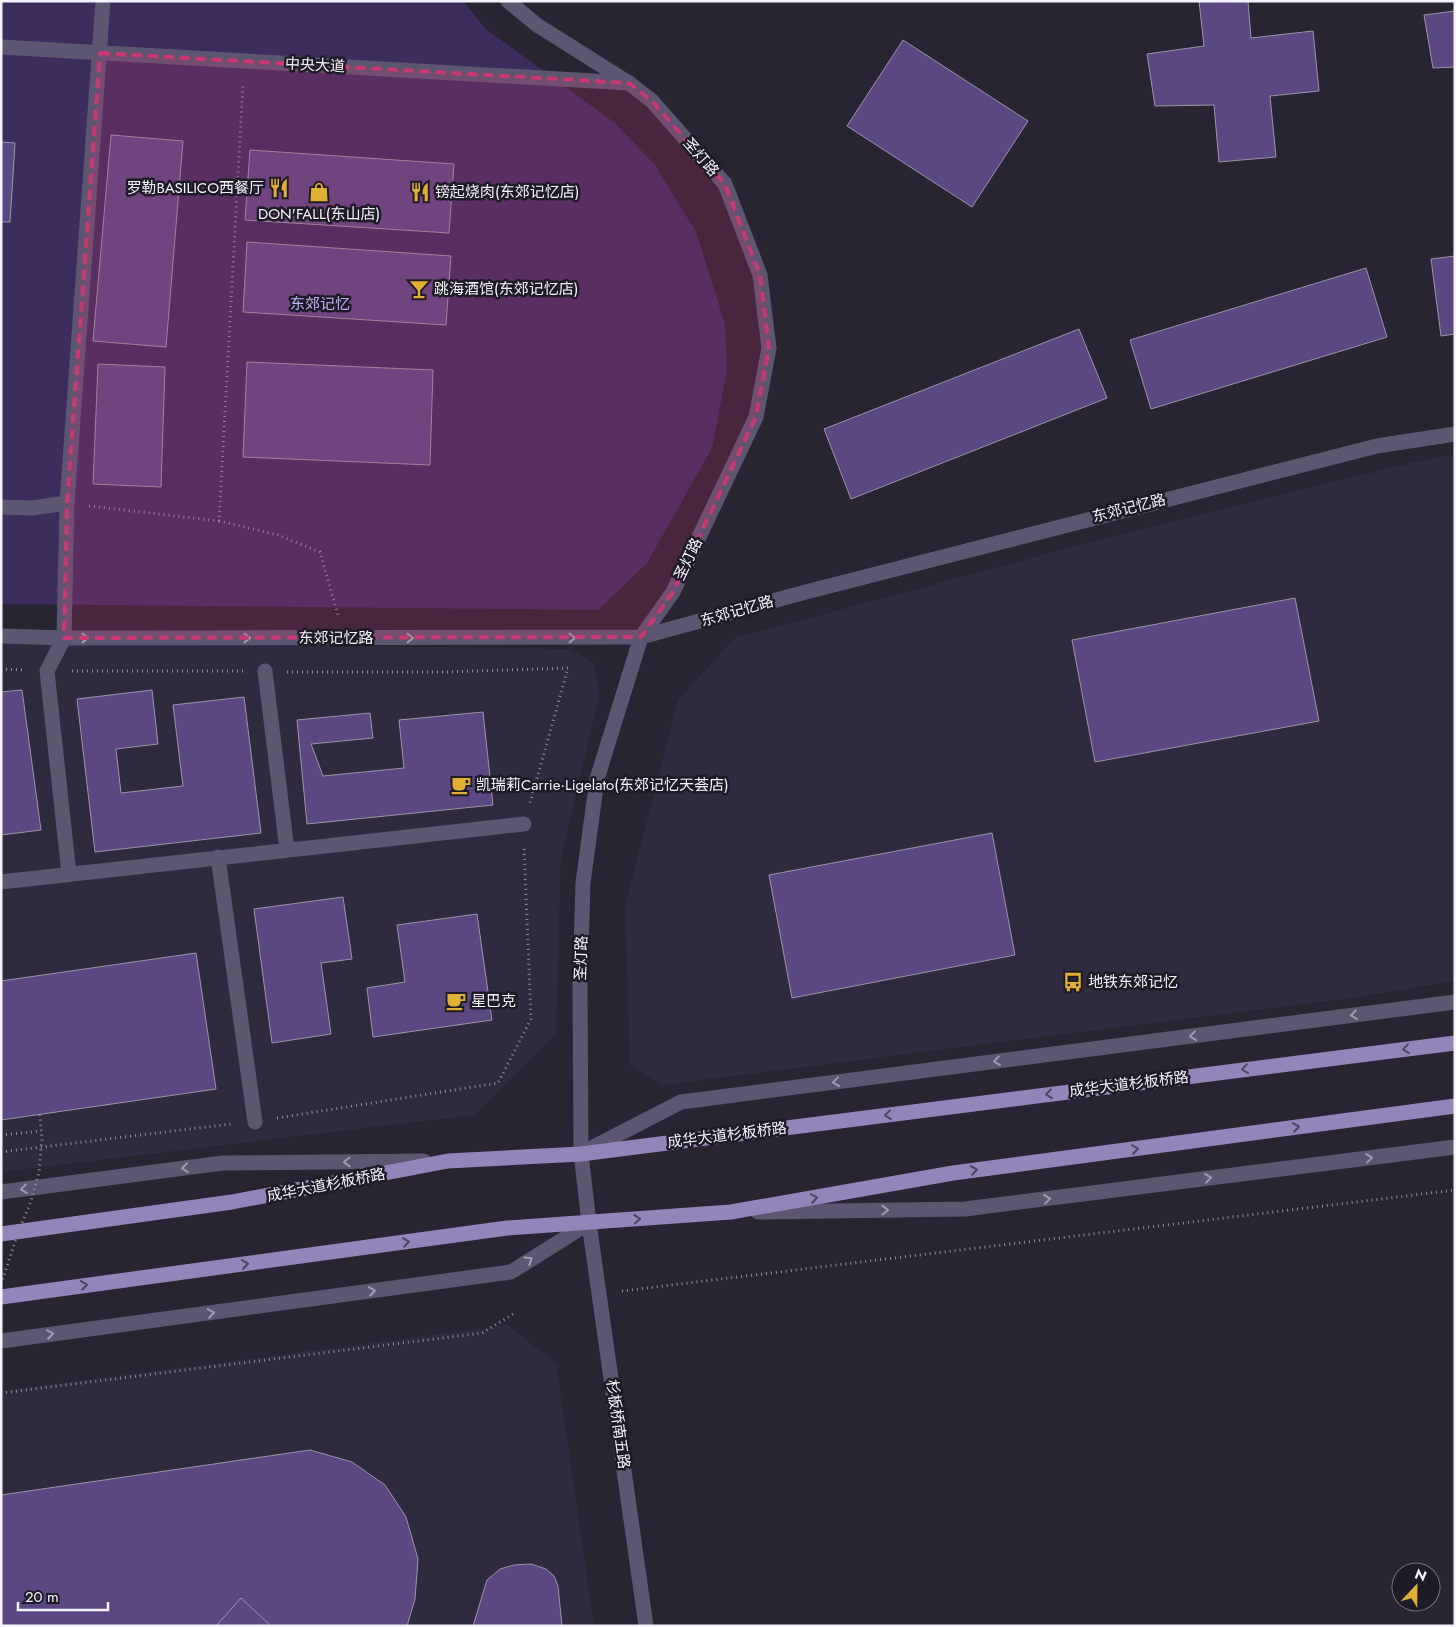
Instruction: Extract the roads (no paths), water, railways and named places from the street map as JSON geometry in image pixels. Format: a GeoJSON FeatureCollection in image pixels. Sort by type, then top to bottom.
{"type":"FeatureCollection","features":[{"type":"Feature","properties":{"kind":"main road","name":"成华大道杉板桥路"},"geometry":{"type":"LineString","coordinates":[[1,1234],[232,1202],[448,1161],[580,1154],[1455,1043]]}},
{"type":"Feature","properties":{"kind":"main road"},"geometry":{"type":"LineString","coordinates":[[1,1297],[507,1228],[731,1212],[953,1173],[1455,1106]]}},
{"type":"Feature","properties":{"kind":"street"},"geometry":{"type":"LineString","coordinates":[[69,874],[47,671],[64,638],[67,503],[103,1]]}},
{"type":"Feature","properties":{"kind":"street","name":"圣灯路"},"geometry":{"type":"LineString","coordinates":[[508,1],[537,25],[629,84],[652,101],[725,184],[760,276],[769,348],[756,417],[672,592],[641,637],[597,779],[583,882],[580,984],[580,1154],[589,1223]]}},
{"type":"Feature","properties":{"kind":"street","name":"中央大道"},"geometry":{"type":"LineString","coordinates":[[1,47],[629,84]]}},
{"type":"Feature","properties":{"kind":"street","name":"东郊记忆路"},"geometry":{"type":"LineString","coordinates":[[1,636],[64,638],[641,637],[802,593],[1377,446],[1455,434]]}},
{"type":"Feature","properties":{"kind":"street"},"geometry":{"type":"LineString","coordinates":[[1,507],[32,508],[67,503]]}},
{"type":"Feature","properties":{"kind":"street"},"geometry":{"type":"LineString","coordinates":[[266,671],[287,850]]}},
{"type":"Feature","properties":{"kind":"street"},"geometry":{"type":"LineString","coordinates":[[1,882],[524,824]]}},
{"type":"Feature","properties":{"kind":"street"},"geometry":{"type":"LineString","coordinates":[[218,858],[255,1122]]}},
{"type":"Feature","properties":{"kind":"street"},"geometry":{"type":"LineString","coordinates":[[580,1154],[681,1102],[1455,1002]]}},
{"type":"Feature","properties":{"kind":"street"},"geometry":{"type":"LineString","coordinates":[[731,1212],[964,1209],[1455,1147]]}},
{"type":"Feature","properties":{"kind":"street"},"geometry":{"type":"LineString","coordinates":[[1,1192],[223,1163],[448,1161]]}},
{"type":"Feature","properties":{"kind":"street"},"geometry":{"type":"LineString","coordinates":[[1,1341],[511,1272],[589,1223]]}},
{"type":"Feature","properties":{"kind":"street","name":"杉板桥南五路"},"geometry":{"type":"LineString","coordinates":[[589,1223],[646,1626]]}},
{"type":"Feature","properties":{"kind":"place","name":"罗勒BASILICO西餐厅"},"geometry":{"type":"Point","coordinates":[279,188]}},
{"type":"Feature","properties":{"kind":"place","name":"DON'FALL(东山店)"},"geometry":{"type":"Point","coordinates":[319,192]}},
{"type":"Feature","properties":{"kind":"place","name":"镑起烧肉(东郊记忆店)"},"geometry":{"type":"Point","coordinates":[420,192]}},
{"type":"Feature","properties":{"kind":"place","name":"跳海酒馆(东郊记忆店)"},"geometry":{"type":"Point","coordinates":[419,289]}},
{"type":"Feature","properties":{"kind":"place","name":"凯瑞莉Carrie·Ligelato(东郊记忆天荟店)"},"geometry":{"type":"Point","coordinates":[461,785]}},
{"type":"Feature","properties":{"kind":"place","name":"地铁东郊记忆"},"geometry":{"type":"Point","coordinates":[1073,982]}},
{"type":"Feature","properties":{"kind":"place","name":"星巴克"},"geometry":{"type":"Point","coordinates":[456,1001]}},
{"type":"Feature","properties":{"kind":"park label","name":"东郊记忆"},"geometry":{"type":"Point","coordinates":[320,304]}}]}
